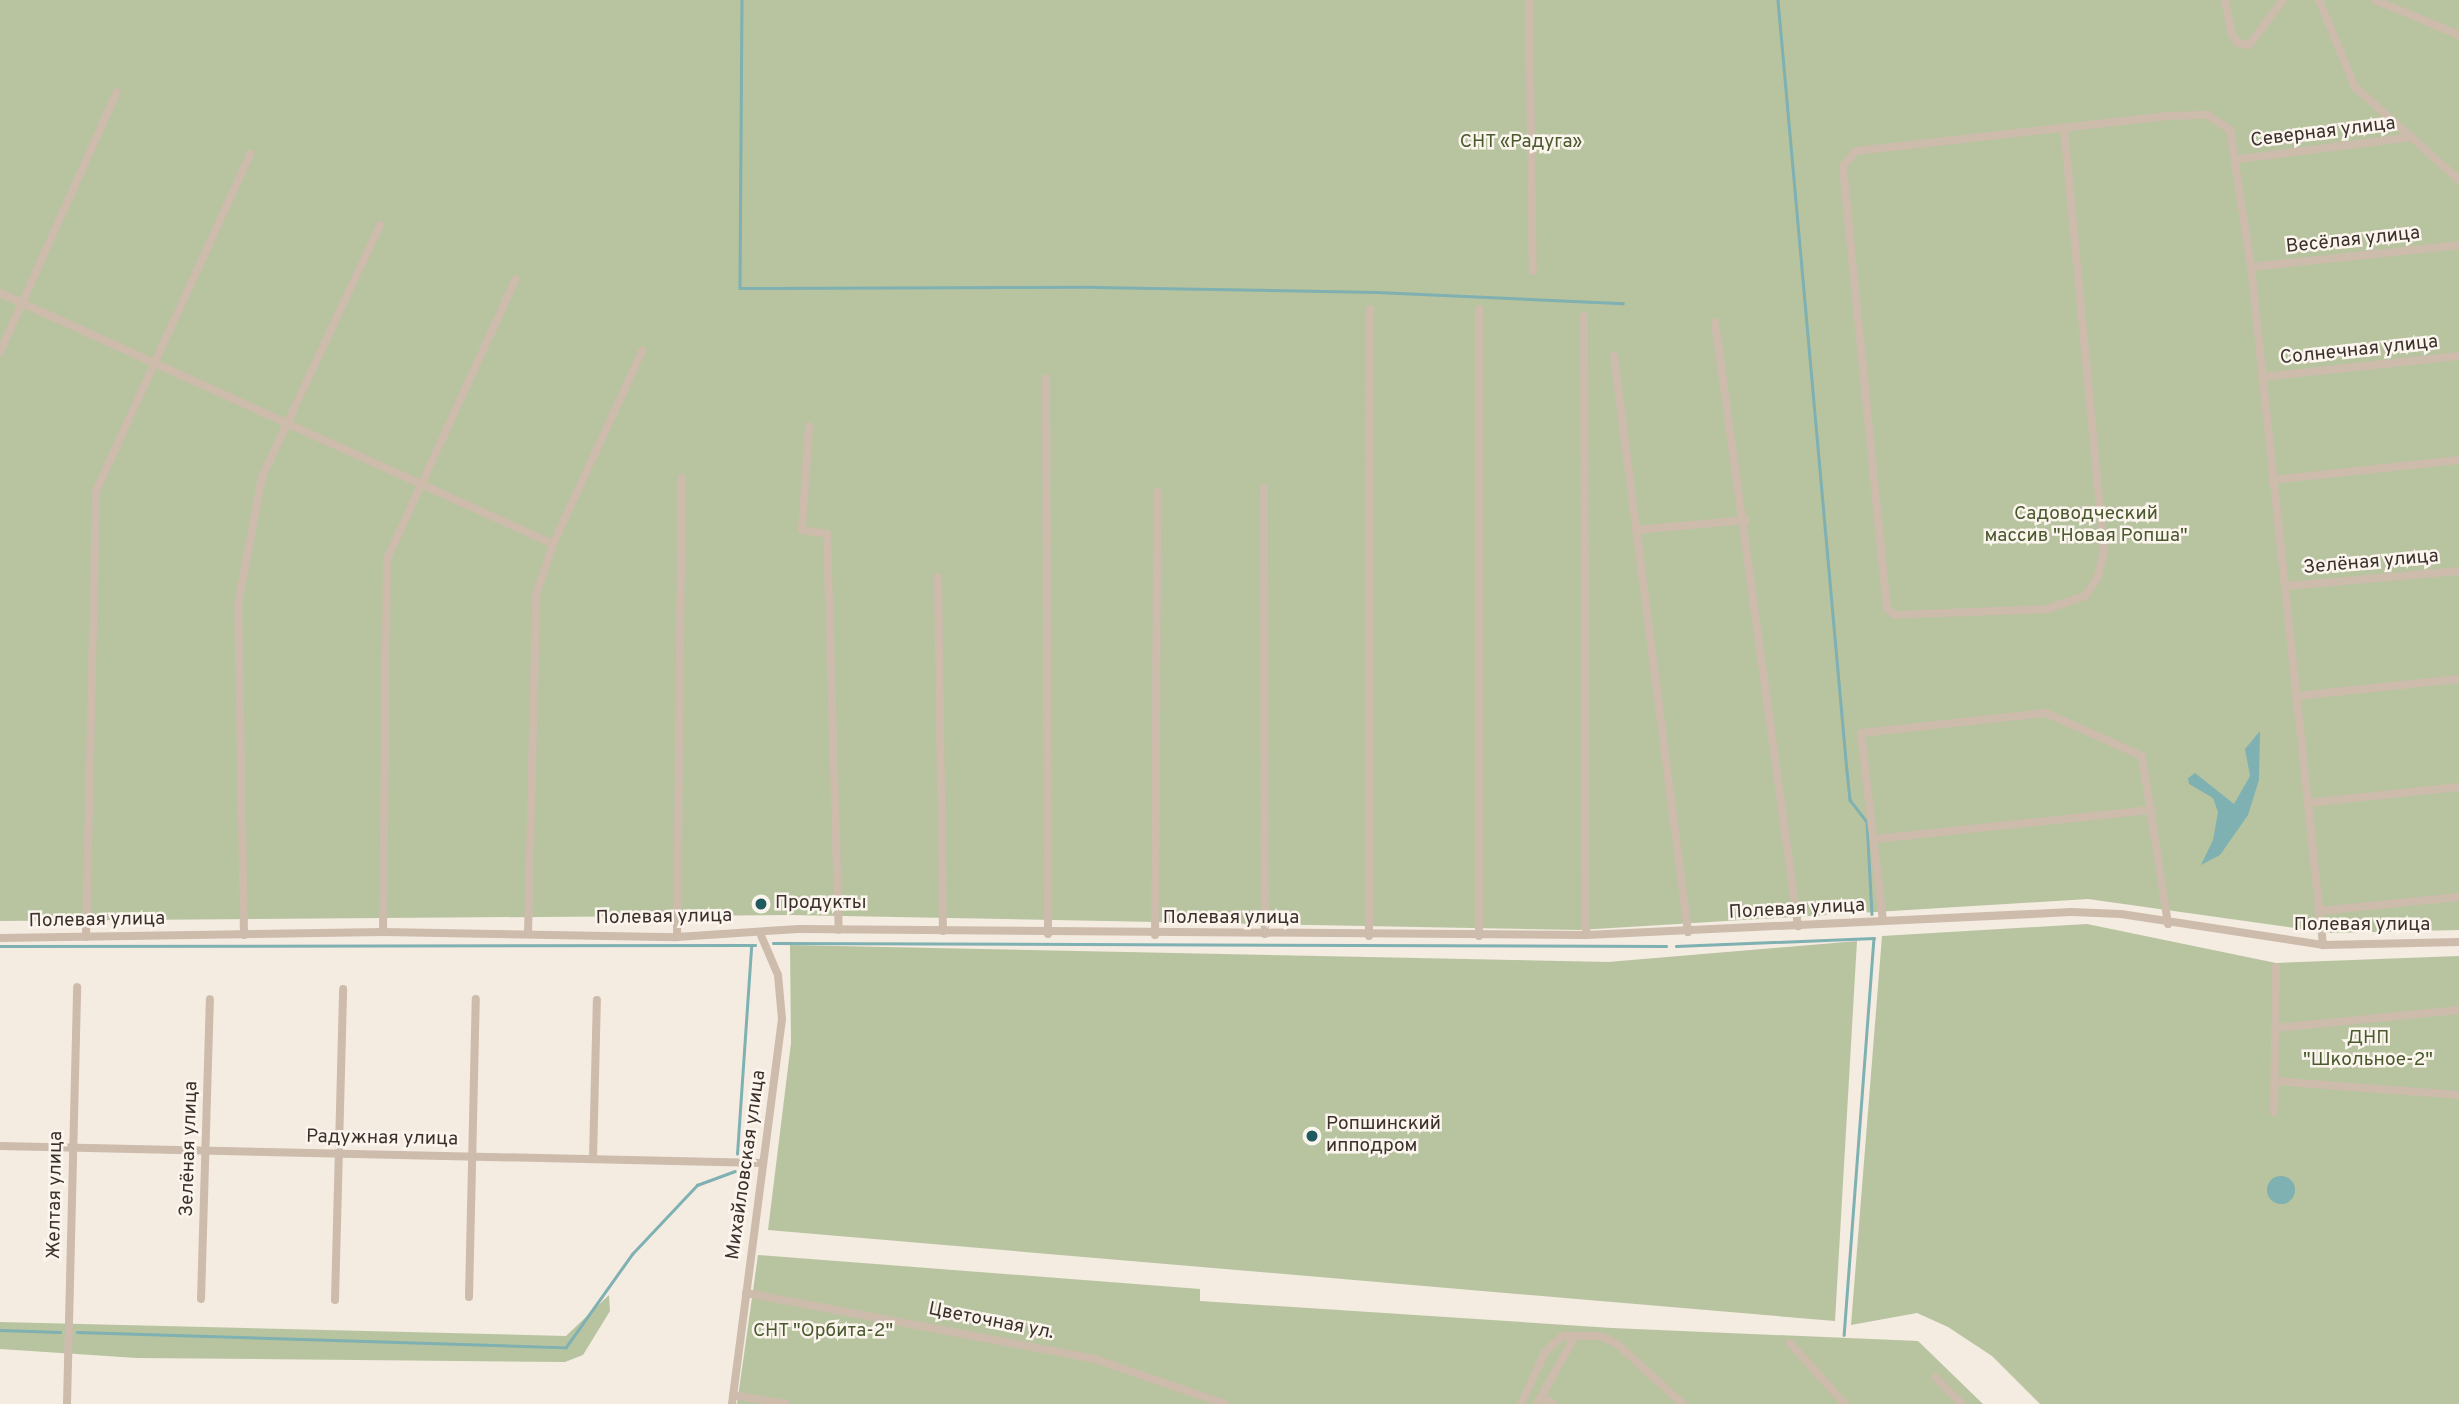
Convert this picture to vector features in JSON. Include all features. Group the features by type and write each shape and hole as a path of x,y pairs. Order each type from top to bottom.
{"street":[{"path":"1529,0 1533,271"},
{"path":"2225,0 2231,32 2238,43 2249,45 2283,0"},
{"path":"2319,0 2355,87 2459,180"},
{"path":"2375,0 2459,35"},
{"path":"0,352 117,92"},
{"path":"2064,128 2104,550 2098,577 2085,596 2048,609 1895,615 1887,609 1843,166 1856,151 2064,128 2208,115 2230,130 2238,159 2263,377 2323,945"},
{"name":"Северная улица","path":"2238,159 2411,137"},
{"path":"86,937 96,491 250,154"},
{"path":"244,935 238,604 262,477 380,225"},
{"name":"Весёлая улица","path":"2250,267 2459,245"},
{"path":"383,932 387,559 516,279"},
{"path":"0,293 419,486 552,544"},
{"path":"1369,936 1370,309"},
{"path":"1479,309 1479,936"},
{"path":"1584,316 1586,935"},
{"path":"1715,322 1746,520 1798,926"},
{"path":"528,934 536,595 552,544 642,351"},
{"path":"1614,356 1688,932"},
{"name":"Солнечная улица","path":"2263,377 2459,356"},
{"path":"1046,378 1048,934"},
{"path":"808,426 802,530 827,534 839,930"},
{"path":"2272,480 2459,460"},
{"path":"677,937 682,478"},
{"path":"1264,488 1265,934"},
{"path":"1155,935 1157,492"},
{"path":"1636,530 1746,520"},
{"name":"Зелёная улица","path":"2285,586 2459,571"},
{"path":"938,577 943,931"},
{"path":"2296,696 2459,679"},
{"path":"1883,921 1861,733 2046,713 2142,756 2168,924"},
{"path":"2307,803 2459,787"},
{"path":"1875,839 2152,810"},
{"path":"2318,911 2459,897"},
{"name":"Полевая улица","path":"0,938 383,932 677,937 839,930 1155,935 1586,935 2071,912 2121,914 2168,924 2323,945 2459,942"},
{"name":"Михайловская улица","path":"733,1400 782,1019 778,975 760,933"},
{"path":"2274,1112 2276,967"},
{"name":"Желтая улица","path":"67,1404 77,987"},
{"path":"335,1300 343,989"},
{"name":"Зелёная улица","path":"201,1300 210,999"},
{"path":"469,1297 476,999"},
{"path":"593,1159 597,1000"},
{"path":"2275,1028 2459,1010"},
{"path":"2274,1081 2459,1095"},
{"name":"Радужная улица","path":"0,1146 763,1163"},
{"name":"Цветочная ул.","path":"746,1293 1096,1359 1225,1404"},
{"path":"1521,1404 1545,1352 1562,1336 1600,1336 1616,1343 1683,1404"},
{"path":"1553,1404 1539,1401 1574,1338"},
{"path":"1790,1343 1845,1404"},
{"path":"1935,1377 1962,1404"},
{"path":"733,1400 786,1404"}],"green space":[{"name":"Садоводческий массив \"Новая Ропша\"","path":"0,0 2459,0 2459,930 2331,933 2088,899 1579,930 789,915 0,921"},
{"name":"ДНП \"Школьное-2\"","path":"2087,924 2276,963 2459,956 2459,1404 2040,1404 1992,1356 1948,1327 1917,1313 1851,1325 1882,936"},
{"name":"Ропшинский ипподром","path":"1857,941 1835,1321 768,1230 791,1043 790,945 1608,962"},
{"name":"СНТ \"Орбита-2\"","path":"758,1255 1200,1289 1200,1301 1612,1328 1918,1341 1983,1404 737,1404"},
{"path":"609,1295 610,1311 583,1355 565,1362 137,1358 0,1349 0,1322 566,1336"}],"water":[{"path":"2260,731 2259,780 2248,815 2220,855 2201,865 2213,840 2218,812 2213,798 2189,784 2188,778 2195,773 2234,804 2250,776 2245,749"},
{"path":"2281,1176 2291,1180 2295,1190 2291,1200 2281,1204 2271,1200 2267,1190 2271,1180"}],"waterway":[{"path":"742,0 740,288 1094,287 1377,292 1623,303"},
{"path":"1778,0 1847,771 1850,800 1867,822 1872,914"},
{"path":"1676,946 1874,938 1844,1335"},
{"path":"773,943 1666,946"},
{"path":"0,946 755,945"},
{"path":"737,1154 751,946"},
{"path":"77,1332 566,1347 632,1254 697,1185 735,1171"},
{"path":"0,1330 60,1332"}],"place":[{"name":"Продукты","path":"761,904"},
{"name":"Ропшинский ипподром","path":"1312,1136"}],"park label":[{"name":"СНТ «Радуга»","path":"1521,143"}]}
